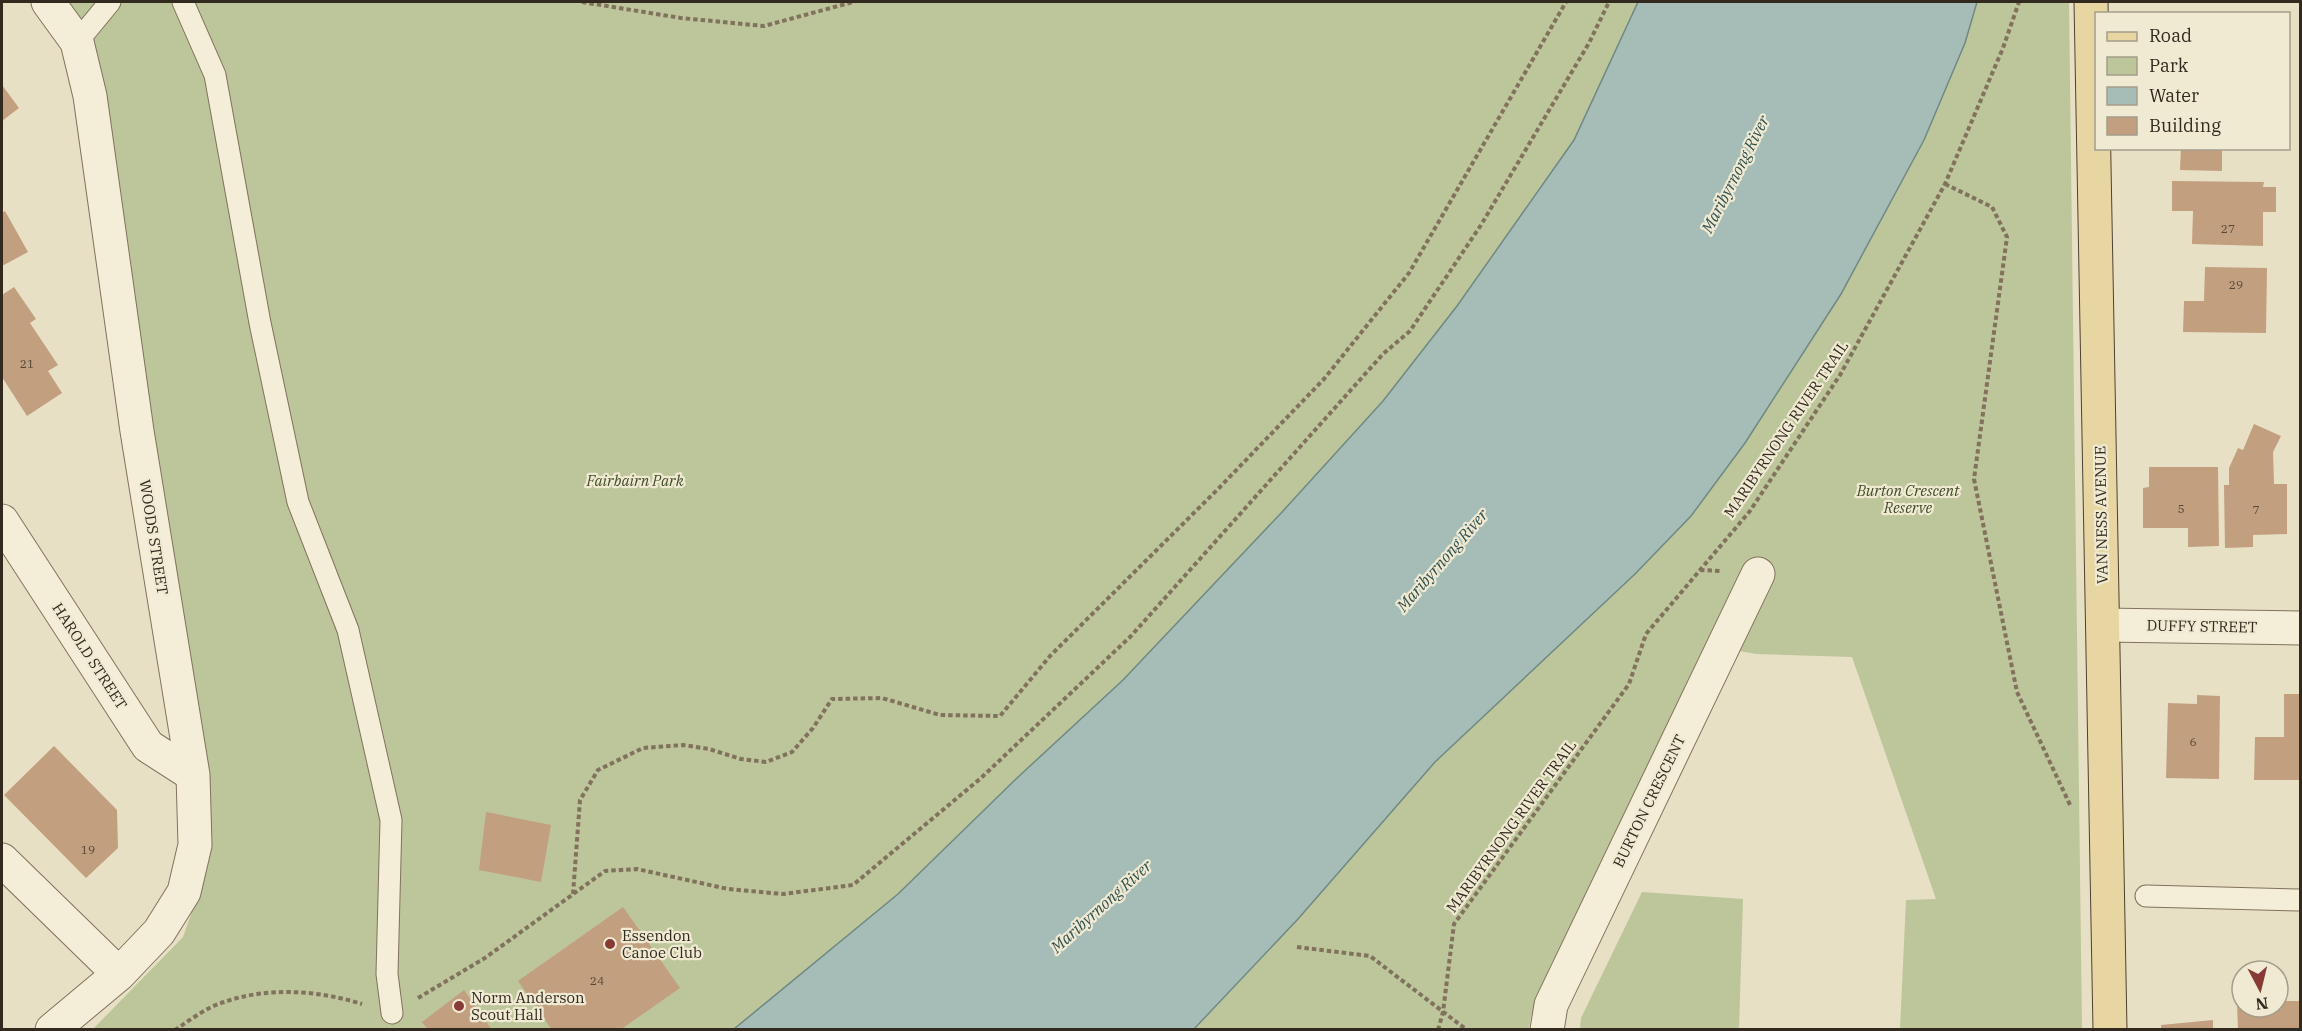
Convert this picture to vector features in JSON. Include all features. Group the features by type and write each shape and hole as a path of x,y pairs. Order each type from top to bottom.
{"main road":[{"name":"VAN NESS AVENUE","path":"2091,2 2110,1029"}],"street":[{"name":"WOODS STREET","path":"48,2 77,42 90,96 137,430 194,775 195,845 184,892 159,932 119,974 52,1029"},
{"name":"HAROLD STREET","path":"2,521 148,746 194,775"},
{"name":"BURTON CRESCENT","path":"1547,1029 1551,1005 1758,574"},
{"name":"DUFFY STREET","path":"2103,625 2301,628"},
{"path":"2,860 119,974"}],"lane":[{"path":"77,42 110,2"},
{"path":"183,2 215,75 260,323 298,502 348,630 391,820 387,974 392,1013"},
{"path":"2146,896 2301,900"}],"path":[{"path":"582,2 681,18 764,26 853,2"},
{"path":"573,894 580,800 598,770 643,748 683,745 709,749 741,759 766,762 792,752 813,728 832,699 882,698 940,715 1000,716 1050,656 1219,488 1324,379 1409,273 1566,2"},
{"path":"176,1029 222,1002 263,992 299,993 346,999 392,1013 485,958 605,871 637,869 728,889 783,894 853,885 981,778 1131,636 1375,363 1410,331 1481,225 1589,43 1609,2"},
{"name":"MARIBYRNONG RIVER TRAIL","path":"1438,1029 1443,1012 1454,924 1629,684 1646,634 1750,510 1840,375 1945,184 2003,48 2019,2"},
{"path":"1945,184 1992,207 2007,237 1974,479 2017,692 2073,812"},
{"path":"1297,947 1370,956 1467,1029"}],"green space":[{"name":"Fairbairn Park","path":"40,2 1638,2 1574,140 1457,306 1383,401 1283,511 1123,680 1017,778 898,894 734,1030 93,1029 183,937 197,897 85,78"},
{"name":"Burton Crescent Reserve","path":"1977,2 2069,2 2082,1029 1900,1029 1906,900 1936,899 1852,657 1756,654 1706,645 1531,1016 1529,1029 1194,1030 1298,919 1435,762 1562,641 1745,443 1841,294 1924,140 1965,43"},
{"path":"1642,892 1743,899 1739,1029 1580,1029 1581,1018"}],"water":[{"name":"Maribyrnong River","path":"1638,2 1977,2 1965,43 1924,140 1841,294 1745,443 1691,516 1635,574 1435,762 1298,919 1194,1029 734,1029 898,894 1017,778 1123,680 1283,511 1383,401 1457,306 1574,140"}],"building":[{"path":"2,85 19,108 2,121"},
{"path":"2181,150 2222,150 2222,171 2180,170"},
{"path":"2172,181 2264,182 2263,187 2276,187 2276,212 2263,212 2263,246 2192,244 2193,211 2172,211"},
{"path":"5,211 28,252 2,266 2,213"},
{"path":"2205,267 2267,268 2266,333 2183,332 2184,301 2204,301"},
{"path":"14,287 36,319 30,323 58,365 48,371 62,393 27,416 2,377 2,295"},
{"path":"2254,424 2281,436 2273,452 2274,484 2287,484 2287,534 2253,535 2253,547 2225,548 2224,485 2229,485 2229,468 2238,448 2243,450"},
{"path":"2149,467 2218,467 2219,546 2188,547 2188,528 2143,528 2143,488 2149,487"},
{"path":"2284,694 2300,694 2300,780 2254,780 2255,737 2284,737"},
{"path":"2197,695 2220,696 2219,779 2166,778 2168,703 2197,704"},
{"path":"54,746 117,810 118,848 86,878 4,795"},
{"path":"486,812 551,825 541,882 479,870"},
{"name":"Essendon Canoe Club","path":"623,907 680,988 620,1030 552,1030 518,981"},
{"name":"Norm Anderson Scout Hall","path":"464,990 492,1030 428,1030 422,1022"},
{"path":"2290,1001 2300,1001 2300,1030 2238,1030 2238,1019 2290,1019"},
{"path":"2213,1020 2213,1030 2161,1030 2161,1025"}],"place":[{"name":"Essendon Canoe Club","path":"610,944"},
{"name":"Norm Anderson Scout Hall","path":"459,1006"}]}
